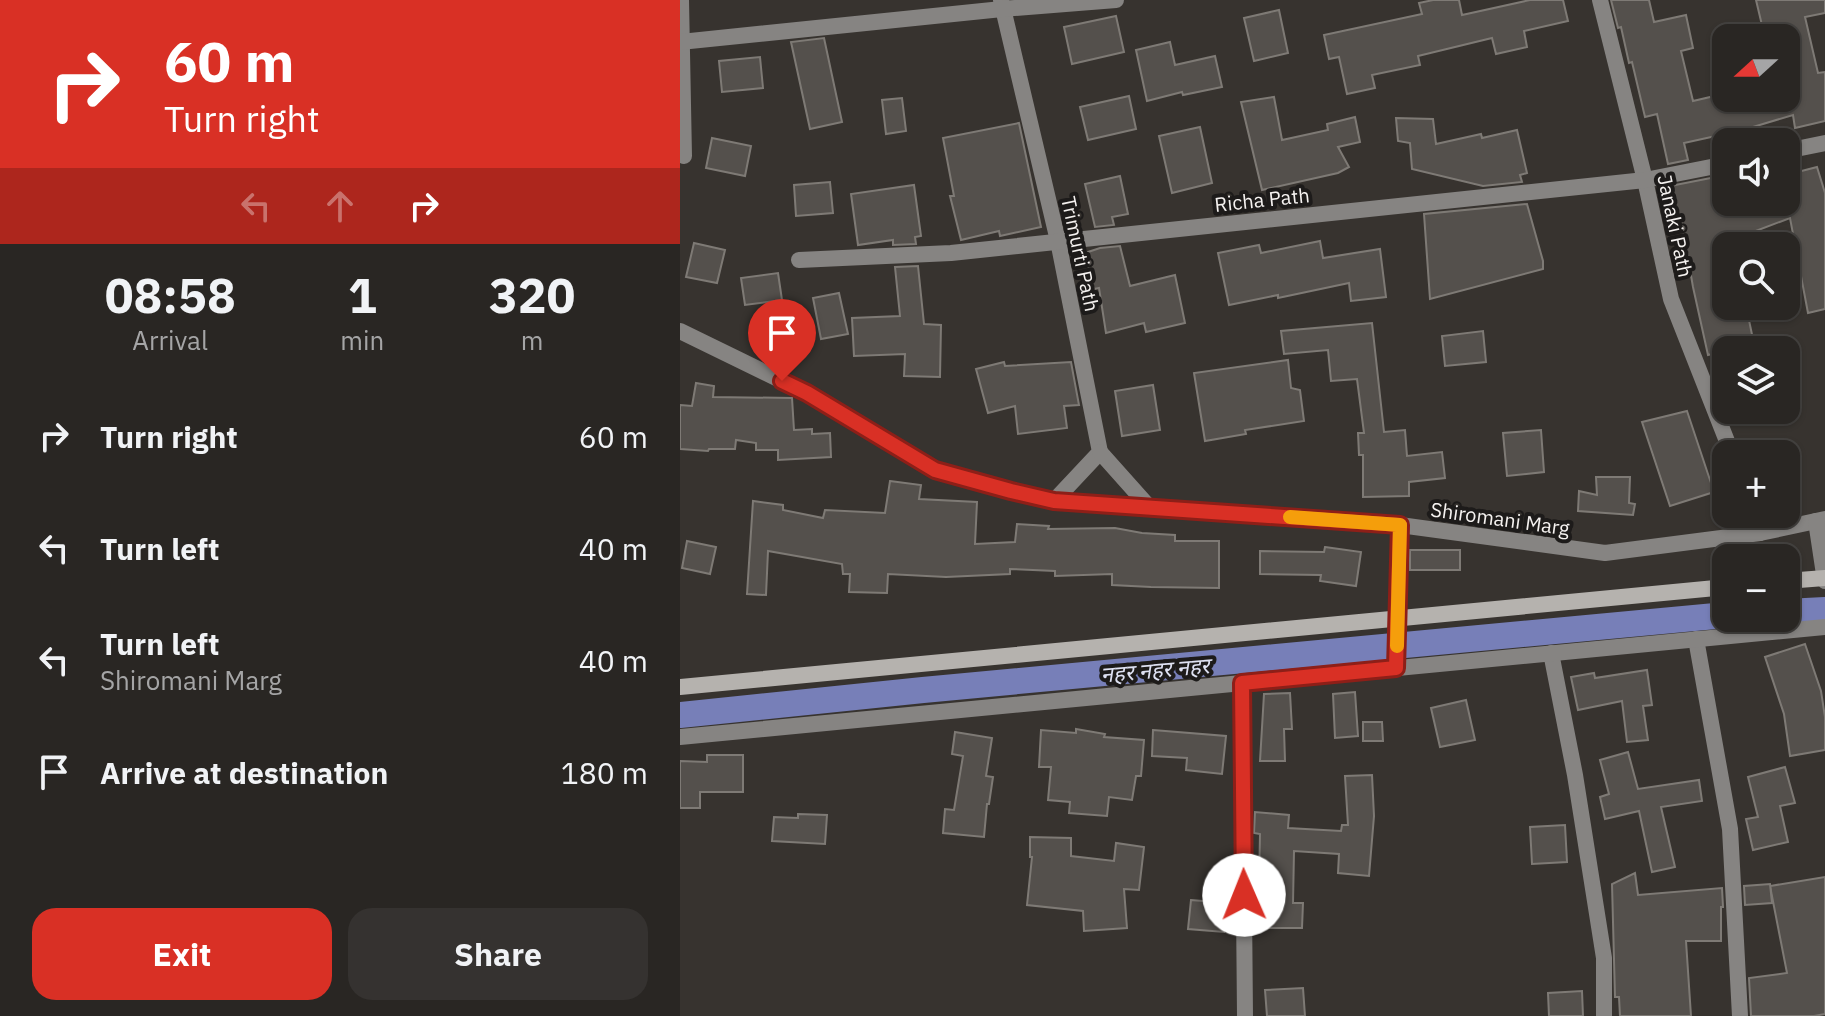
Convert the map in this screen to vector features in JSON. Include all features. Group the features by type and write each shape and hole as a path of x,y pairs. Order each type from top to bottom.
{"main road":[{"path":"1800,580 1825,579"},
{"path":"680,687 1712,588"}],"street":[{"path":"681,0 684,156"},
{"path":"681,42 1001,5 1116,0"},
{"name":"Janaki Path","path":"1600,0 1671,299 1726,440"},
{"name":"Trimurti Path","path":"1001,5 1058,241 1100,452"},
{"path":"1800,148 1825,143"},
{"name":"Richa Path","path":"799,260 951,253 1645,180 1712,167"},
{"name":"Shiromani Marg","path":"680,331 807,393 935,470 1054,501 1400,525 1605,553 1760,533 1820,520"},
{"path":"1054,501 1100,452 1150,508"},
{"path":"1820,520 1825,579"},
{"path":"1396,668 1400,525"},
{"path":"1758,528 1760,533"},
{"path":"680,737 1825,627"},
{"path":"1696,639 1730,829 1740,1016"},
{"path":"1551,653 1575,775 1604,958 1604,1016"},
{"path":"1242,683 1245,1016"}],"building":[{"path":"1459,0 1462,15 1530,0 1563,0 1568,21 1524,31 1527,47 1496,54 1492,38 1418,56 1420,65 1372,75 1375,88 1347,94 1339,57 1329,59 1324,35 1422,14 1419,3"},
{"path":"1611,0 1649,0 1654,22 1686,15 1693,48 1681,51 1693,101 1712,97 1712,112 1800,112 1800,24 1762,24 1756,0 1825,0 1825,13 1805,17 1818,73 1825,72 1825,121 1795,128 1793,115 1750,128 1712,128 1712,137 1684,143 1688,160 1668,164 1657,114 1645,117 1632,62 1629,63 1621,27 1618,28"},
{"path":"1279,10 1288,53 1254,61 1244,18"},
{"path":"1116,16 1124,52 1072,64 1064,27"},
{"path":"824,38 842,122 810,129 791,42"},
{"path":"1170,42 1175,65 1215,56 1222,87 1183,95 1182,92 1147,101 1136,50"},
{"path":"760,57 763,88 722,92 719,61"},
{"path":"1129,96 1136,129 1088,140 1080,107"},
{"path":"1274,97 1282,140 1328,130 1327,124 1355,117 1360,142 1338,147 1349,167 1338,173 1262,190 1241,102"},
{"path":"902,98 906,131 886,134 882,100"},
{"path":"1396,118 1433,119 1436,144 1517,130 1527,173 1520,175 1522,182 1483,186 1412,169 1410,143 1398,141"},
{"path":"1019,123 1041,227 1000,236 999,231 961,240 950,196 954,196 943,138"},
{"path":"1200,127 1212,183 1172,193 1159,136"},
{"path":"712,138 751,146 745,176 706,168"},
{"path":"1817,167 1825,193 1825,309 1808,313 1800,271 1800,232 1793,232 1790,218 1753,232 1712,232 1712,320 1749,320 1752,336 1712,336 1712,354 1708,355 1681,218 1673,219 1665,187 1712,178 1712,216 1800,216 1800,171"},
{"path":"1120,176 1128,214 1112,217 1114,225 1095,227 1085,184"},
{"path":"830,182 833,213 796,216 794,185"},
{"path":"914,185 921,236 915,237 916,244 893,245 893,240 858,245 851,194"},
{"path":"1527,204 1543,269 1430,299 1424,214"},
{"path":"1320,241 1323,258 1380,249 1386,297 1351,301 1349,283 1229,305 1218,253 1259,245 1261,253"},
{"path":"694,243 725,250 717,283 686,277"},
{"path":"1120,246 1130,286 1175,275 1185,323 1146,332 1144,323 1106,333 1099,288 1094,289 1085,253"},
{"path":"918,266 924,324 941,325 940,377 904,376 905,354 854,356 852,318 900,316 895,267"},
{"path":"778,273 782,300 745,305 741,278"},
{"path":"839,293 848,334 821,339 813,298"},
{"path":"1372,323 1384,432 1405,430 1407,456 1442,452 1445,478 1409,482 1409,496 1363,497 1363,455 1359,455 1358,433 1364,433 1357,379 1331,381 1328,350 1284,354 1281,331"},
{"path":"1483,331 1486,362 1445,366 1442,336"},
{"path":"1288,360 1291,388 1300,390 1304,421 1245,430 1246,434 1205,441 1194,373"},
{"path":"1004,362 1005,366 1071,362 1079,405 1064,406 1067,428 1018,434 1015,406 988,413 976,369"},
{"path":"696,383 714,386 713,397 792,398 794,430 812,429 812,434 830,433 831,457 778,460 778,450 756,450 756,443 736,440 735,449 680,449 680,405 692,406"},
{"path":"1153,385 1160,430 1122,436 1115,391"},
{"path":"1687,411 1712,493 1670,506 1642,422"},
{"path":"1541,430 1544,472 1507,476 1503,433"},
{"path":"1596,477 1630,477 1629,503 1635,504 1633,515 1578,511 1579,491 1597,495"},
{"path":"890,481 921,485 919,499 977,502 975,544 1015,542 1017,524 1049,526 1048,529 1115,528 1175,535 1175,541 1219,541 1219,588 1112,585 1112,574 1055,576 1055,571 1010,569 1010,574 946,577 888,574 887,593 849,592 850,574 843,574 842,564 768,551 766,595 747,594 753,501 783,505 783,510 823,518 825,510 885,513"},
{"path":"687,541 716,547 710,574 682,568"},
{"path":"1325,547 1361,552 1356,586 1320,581 1321,575 1260,574 1260,551 1324,552"},
{"path":"1410,550 1460,550 1460,570 1410,570"},
{"path":"1805,644 1821,691 1825,750 1790,756 1784,714 1765,657"},
{"path":"1647,670 1652,705 1643,706 1648,740 1627,742 1622,701 1578,710 1571,677 1594,673 1595,678"},
{"path":"1355,692 1358,736 1335,738 1333,694"},
{"path":"1290,693 1292,729 1284,729 1285,761 1260,761 1264,694"},
{"path":"1466,700 1475,740 1440,747 1431,708"},
{"path":"1363,722 1382,722 1383,741 1363,741"},
{"path":"1076,729 1105,734 1104,737 1144,740 1141,776 1136,776 1132,800 1109,797 1107,816 1069,813 1070,802 1048,800 1051,767 1039,767 1041,730 1076,733"},
{"path":"1153,730 1226,736 1222,774 1186,770 1187,758 1152,756"},
{"path":"955,732 992,738 986,776 993,777 984,837 943,833 945,809 954,810 963,756 952,754"},
{"path":"1628,752 1638,789 1699,780 1702,801 1661,807 1675,867 1652,872 1639,811 1605,819 1600,797 1609,794 1600,760"},
{"path":"707,755 743,755 743,792 700,792 700,808 680,808 680,761 707,762"},
{"path":"1785,767 1795,803 1780,806 1788,842 1753,850 1746,819 1758,817 1748,777"},
{"path":"1372,775 1374,816 1369,876 1338,873 1339,854 1294,851 1293,903 1303,903 1302,928 1266,928 1265,886 1259,886 1260,834 1254,833 1255,812 1289,815 1288,828 1341,831 1342,825 1348,825 1345,776"},
{"path":"798,814 827,815 825,844 772,841 774,817 798,818"},
{"path":"1565,825 1567,862 1532,864 1530,827"},
{"path":"1030,837 1071,838 1071,856 1114,861 1116,843 1144,847 1139,890 1124,889 1127,928 1084,931 1083,911 1027,905 1032,857"},
{"path":"1635,873 1638,895 1722,888 1721,941 1686,941 1691,1016 1620,1016 1619,997 1615,997 1612,884"},
{"path":"1825,877 1825,1014 1751,1016 1749,978 1787,973 1770,886"},
{"path":"1770,884 1772,903 1745,905 1744,886"},
{"path":"1191,900 1226,903 1224,932 1188,929"},
{"path":"1303,988 1305,1016 1267,1016 1265,990"},
{"path":"1582,991 1583,1016 1549,1016 1548,993"}],"waterway":[{"name":"नहर नहर नहर","path":"1800,611 1825,610"},
{"name":"नहर नहर नहर","path":"680,715 1712,616"}],"slow traffic":[{"path":"1290,517 1400,525 1397,646"}],"route":[{"path":"782,381 935,470 1011,491 1054,501 1400,525 1396,668 1242,683 1244,895"}]}
